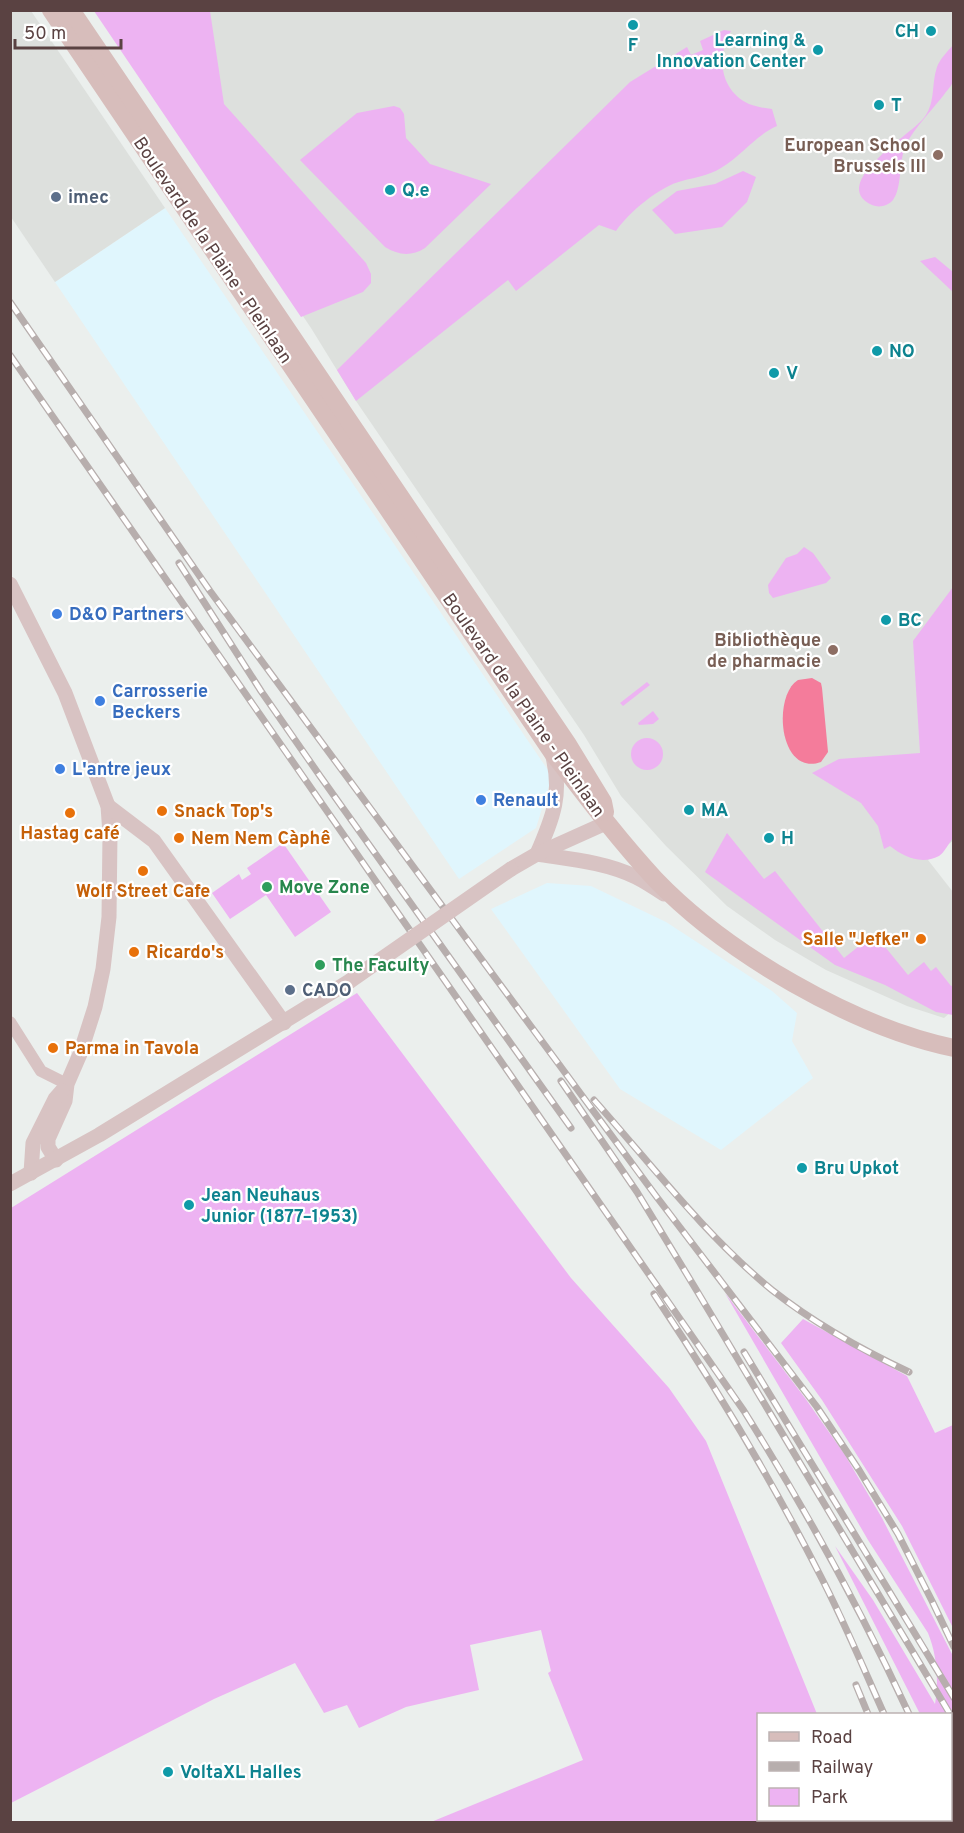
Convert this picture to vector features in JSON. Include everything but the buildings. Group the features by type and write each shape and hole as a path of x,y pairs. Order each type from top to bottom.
{"main road":[{"name":"Boulevard de la Plaine - Pleinlaan","path":"51,10 381,484 590,778 603,802 606,823"},
{"name":"Boulevard de la Plaine - Pleinlaan","path":"71,10 381,484 552,752 606,823"},
{"path":"606,823 656,880 682,904 726,939 800,987 856,1015 891,1029 954,1048"}],"street":[{"path":"10,584 65,693 108,806 111,854 109,917 103,969 88,1029 68,1084 65,1101 48,1139 48,1147 56,1160"},
{"path":"537,854 555,811 557,785 552,752"},
{"path":"108,806 154,841 284,1023"},
{"path":"10,1184 56,1160 284,1023 350,981 512,869 537,854 606,823"},
{"path":"537,854 586,862 622,872 636,877 682,904"},
{"path":"10,1022 41,1071 68,1084"},
{"path":"31,1173 33,1143 55,1100 68,1084"}],"shaded area":[{"path":"10,11 31,11 165,208 55,282 11,217"},
{"path":"96,11 953,11 954,840 928,860 953,892 953,1010 944,1018 907,1006 826,970 775,940 727,906 666,846 621,796 584,735 356,401 311,328"},
{"path":"165,208 552,776 536,828 459,879 55,282"},
{"path":"812,678 821,683 828,752 821,762 807,763 796,758 788,747 783,717 790,689 798,680"},
{"path":"547,883 591,886 666,922 772,991 797,1013 792,1041 813,1078 721,1150 620,1089 491,909"}],"green space":[{"path":"94,11 210,11 224,104 366,263 371,274 371,283 363,292 301,317"},
{"path":"724,30 731,31 723,51 722,62 727,82 739,98 749,104 772,109 777,126 762,135 721,168 707,175 664,188 636,209 616,231 599,225 516,291 508,280 356,401 337,370 630,82 687,47 691,55 703,50 700,41"},
{"path":"953,45 954,78 905,147 896,195 886,205 872,205 861,196 860,185 865,173 876,160 923,119 932,101 937,67"},
{"path":"394,106 400,108 404,114 406,138 430,164 491,184 425,248 410,254 395,252 385,247 300,160 357,113"},
{"path":"743,171 756,177 747,202 722,227 675,234 652,210 677,191 715,184"},
{"path":"935,257 953,272 953,292 920,261"},
{"path":"804,547 813,553 831,578 826,583 773,598 769,593 768,585 786,558 797,554"},
{"path":"953,587 953,838 939,856 919,860 890,846 884,849 878,826 861,803 812,773 839,759 920,753 913,641"},
{"path":"647,682 650,685 623,706 620,703"},
{"path":"653,711 659,719 653,724 639,725 638,723"},
{"path":"647,738 658,743 663,754 658,765 647,770 636,765 631,754 636,743"},
{"path":"727,833 764,879 775,871 844,958 868,939 872,944 886,948 908,975 924,962 931,971 936,967 951,986 953,985 953,1015 936,1012 885,985 835,965 705,872"},
{"name":"Move Zone","path":"283,843 331,912 295,937 266,895 230,919 212,893 239,874 242,880 251,874 247,868"},
{"path":"357,993 571,1278 669,1388 706,1441 817,1713 757,1713 757,1821 883,1822 431,1822 583,1760 548,1673 551,1671 541,1630 470,1645 479,1690 406,1707 359,1728 347,1705 324,1713 295,1663 214,1699 11,1803 11,1208"},
{"path":"725,1293 845,1455 882,1518 953,1656 953,1793 952,1713 919,1713 835,1546 873,1600 935,1704 936,1668 928,1633 868,1540"},
{"path":"803,1319 907,1376 935,1433 953,1425 953,1628 902,1526 822,1400 781,1343"}],"railway":[{"path":"10,302 210,591 656,1196 817,1407 898,1534 954,1647"},
{"path":"10,355 744,1411 831,1560 909,1713"},
{"path":"179,563 261,691 571,1128"},
{"path":"561,1081 637,1192 949,1713"},
{"path":"594,1100 701,1223 747,1269 804,1314 838,1335 909,1372"},
{"path":"654,1294 720,1397 781,1502 819,1573 884,1713"},
{"path":"744,1352 954,1698"},
{"path":"856,1685 868,1713"}],"place":[{"name":"F","path":"633,25"},
{"name":"CH","path":"931,31"},
{"name":"Learning & Innovation Center","path":"818,50"},
{"name":"T","path":"879,105"},
{"name":"European School Brussels III","path":"938,155"},
{"name":"Q.e","path":"390,190"},
{"name":"imec","path":"56,197"},
{"name":"NO","path":"877,351"},
{"name":"V","path":"774,373"},
{"name":"D&O Partners","path":"57,614"},
{"name":"BC","path":"886,620"},
{"name":"Bibliothèque de pharmacie","path":"833,650"},
{"name":"Carrosserie Beckers","path":"100,701"},
{"name":"L'antre jeux","path":"60,769"},
{"name":"Renault","path":"481,800"},
{"name":"MA","path":"689,810"},
{"name":"Snack Top's","path":"162,811"},
{"name":"Hastag café","path":"70,813"},
{"name":"Nem Nem Càphê","path":"179,838"},
{"name":"H","path":"769,838"},
{"name":"Wolf Street Cafe","path":"143,871"},
{"name":"Move Zone","path":"267,887"},
{"name":"Salle \"Jefke\"","path":"921,939"},
{"name":"Ricardo's","path":"134,952"},
{"name":"The Faculty","path":"320,965"},
{"name":"CADO","path":"290,990"},
{"name":"Parma in Tavola","path":"53,1048"},
{"name":"Bru Upkot","path":"802,1168"},
{"name":"Jean Neuhaus Junior (1877–1953)","path":"189,1205"},
{"name":"VoltaXL Halles","path":"168,1772"}]}
